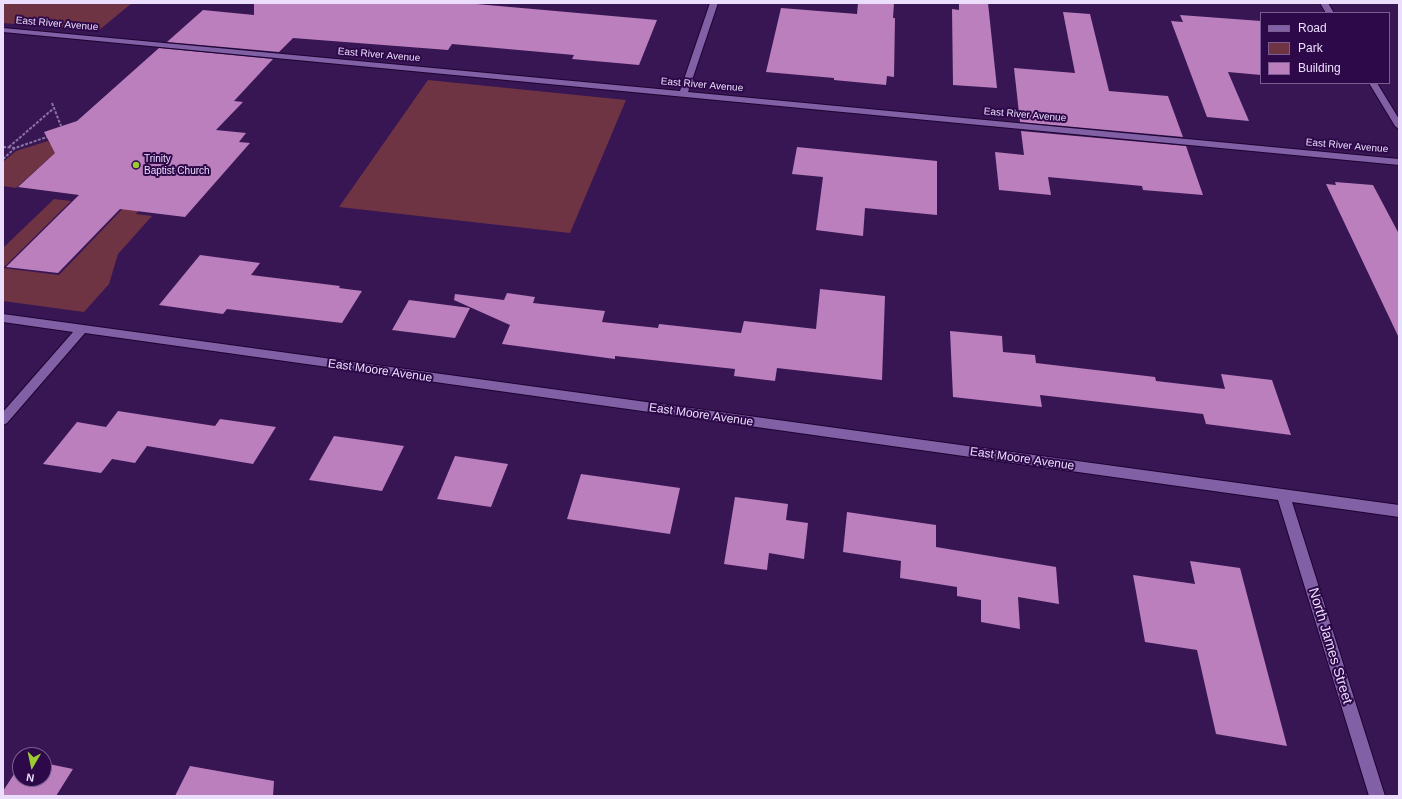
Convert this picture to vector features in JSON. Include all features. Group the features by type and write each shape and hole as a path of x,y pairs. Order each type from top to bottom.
{"street":[{"path":"683,94 714,3"},
{"path":"1324,3 1329,12"},
{"name":"East River Avenue","path":"3,30 1399,162"},
{"path":"1374,84 1399,126"},
{"name":"East Moore Avenue","path":"3,318 81,330 1399,511"},
{"path":"3,420 81,330"},
{"name":"North James Street","path":"1283,495 1377,796"}],"path":[{"path":"52,103 62,126"},
{"path":"9,147 54,108"},
{"path":"3,159 15,148 47,137"},
{"path":"3,147 15,148"}],"green space":[{"path":"3,3 132,3 98,31 3,23"},
{"path":"428,80 626,100 570,233 339,207"},
{"path":"74,136 16,188 3,186 3,162 16,151 48,141 50,144"},
{"path":"54,199 71,201 3,268 3,248"},
{"path":"130,201 145,203 136,214 152,216 118,254 109,284 84,312 3,301 3,268 59,275"}],"building":[{"path":"254,3 465,3 657,20 639,65 572,59 574,55 452,44 448,50 293,38 279,52 167,42 203,10 254,15"},
{"path":"858,3 894,3 894,77 887,76 886,85 834,80 834,78 766,72 781,8 857,14"},
{"path":"959,3 988,3 997,88 953,85 952,9 959,10"},
{"path":"1063,12 1090,14 1109,91 1168,96 1183,137 1020,122 1014,68 1075,73"},
{"path":"1180,15 1260,21 1260,75 1228,72 1249,121 1207,117 1171,21 1183,22"},
{"name":"Trinity Baptist Church","path":"159,48 273,59 234,101 243,102 216,130 246,133 239,142 250,143 185,217 120,209 58,273 6,267 79,195 18,187 55,153 44,132 77,121"},
{"path":"1021,131 1186,146 1203,195 1143,190 1142,186 1048,177 1051,195 999,190 995,152 1024,155"},
{"path":"797,147 937,161 937,215 865,208 863,236 816,230 823,177 792,174"},
{"path":"1335,182 1373,185 1399,234 1399,338 1326,184 1336,185"},
{"path":"200,255 260,263 251,275 340,286 339,288 362,291 342,323 227,309 223,314 159,305"},
{"path":"820,289 885,296 882,380 777,368 775,381 734,376 735,369 615,356 615,359 502,344 510,325 454,300 455,294 504,300 507,293 535,297 533,303 605,311 602,322 658,328 659,324 741,333 744,321 816,329"},
{"path":"409,300 470,308 455,338 392,330"},
{"path":"950,331 1002,336 1003,352 1035,355 1036,363 1155,377 1156,381 1225,389 1221,374 1272,380 1291,435 1206,424 1203,414 1040,395 1042,407 953,397"},
{"path":"118,411 215,426 220,419 276,427 253,464 147,446 135,463 112,459 101,473 43,464 77,422 106,427"},
{"path":"334,436 404,446 382,491 309,480"},
{"path":"455,456 508,464 491,507 437,499"},
{"path":"581,474 680,488 670,534 567,519"},
{"path":"735,497 788,504 786,520 808,523 804,559 769,553 767,570 724,564"},
{"path":"847,512 936,525 936,547 1056,567 1059,604 1018,597 1020,629 981,622 981,600 957,596 957,587 900,578 901,561 843,552"},
{"path":"1190,561 1240,568 1287,746 1216,734 1197,650 1145,642 1133,575 1195,584"},
{"path":"52,765 73,769 56,796 3,796 3,791 12,777 12,787 52,787"},
{"path":"190,766 274,781 273,796 175,796"}],"place":[{"name":"Trinity Baptist Church","path":"136,165"}]}
